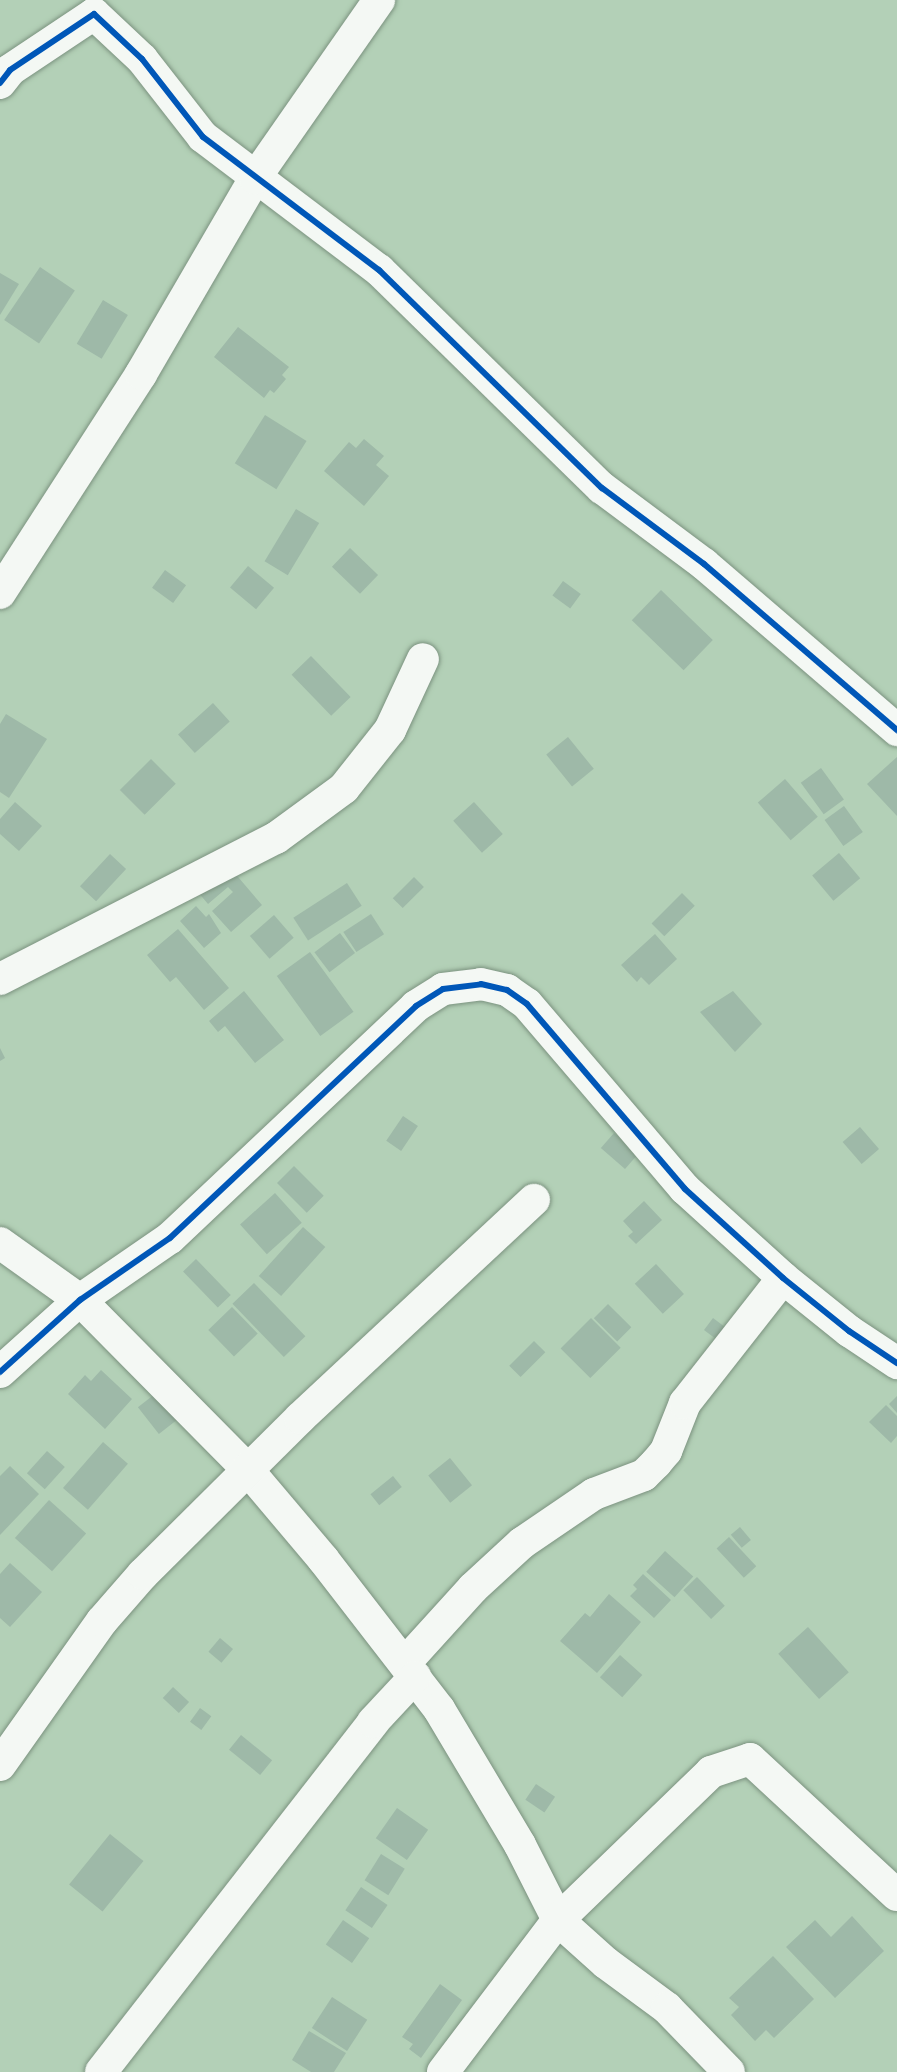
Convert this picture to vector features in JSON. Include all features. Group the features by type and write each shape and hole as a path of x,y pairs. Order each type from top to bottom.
{"street":[{"path":"0,592 129,392 255,178 379,0"},
{"path":"0,83 10,70 94,14 142,59 203,136 255,178 379,270 602,488 704,564 897,730"},
{"path":"0,979 276,838 344,788 390,730 423,659"},
{"path":"0,1372 80,1300 170,1238 416,1006 443,989 481,984 507,990 527,1004 685,1190 783,1278 849,1331 897,1363"},
{"path":"0,1765 102,1621 247,1469 534,1200"},
{"path":"0,1243 80,1300 247,1469 439,1709 514,1836 558,1920 606,1963 667,2008 729,2072"},
{"path":"101,2072 373,1722 473,1588 522,1543 594,1494 644,1475 656,1463 666,1451 685,1403 783,1278"},
{"path":"443,2072 558,1920 711,1772 750,1760 897,1895"}],"building":[{"path":"40,267 75,290 39,344 4,320"},
{"path":"0,273 19,284 0,315"},
{"path":"103,300 128,315 102,359 77,344"},
{"path":"238,327 289,367 282,375 286,379 274,393 270,390 264,398 214,357"},
{"path":"265,415 307,441 276,489 235,463"},
{"path":"364,439 384,456 376,465 389,476 364,506 324,471 349,442 356,448"},
{"path":"296,509 319,523 288,575 265,561"},
{"path":"350,548 378,575 360,594 332,567"},
{"path":"248,566 274,588 256,609 230,587"},
{"path":"165,570 186,585 173,603 152,588"},
{"path":"563,581 581,594 570,608 552,596"},
{"path":"661,590 713,640 684,670 632,620"},
{"path":"311,656 351,697 331,716 292,675"},
{"path":"213,703 230,722 195,753 178,734"},
{"path":"6,714 47,739 9,798 0,792 0,724"},
{"path":"568,737 594,769 572,786 546,755"},
{"path":"897,757 897,816 867,784"},
{"path":"151,759 176,784 145,815 120,790"},
{"path":"821,768 844,800 824,814 801,783"},
{"path":"785,779 818,817 791,840 758,803"},
{"path":"15,802 42,826 19,851 0,834 0,819"},
{"path":"474,802 503,834 482,853 453,821"},
{"path":"844,806 863,832 843,846 825,820"},
{"path":"839,853 860,878 833,901 812,875"},
{"path":"110,854 126,869 96,901 80,886"},
{"path":"227,864 262,905 231,932 212,911 233,892 228,887 208,904 197,891"},
{"path":"414,877 424,887 403,908 393,898"},
{"path":"347,883 362,906 308,941 293,918"},
{"path":"682,893 695,906 664,936 652,923"},
{"path":"196,906 206,917 209,914 221,933 204,948 180,921"},
{"path":"371,914 384,934 356,952 343,932"},
{"path":"274,915 294,938 270,959 250,936"},
{"path":"178,929 229,988 204,1010 176,977 170,982 147,955"},
{"path":"340,933 355,953 329,972 314,952"},
{"path":"655,934 677,959 649,985 641,977 637,982 621,965"},
{"path":"310,952 353,1012 320,1036 277,976"},
{"path":"244,991 284,1040 255,1063 225,1026 218,1032 209,1021"},
{"path":"733,991 762,1024 735,1052 700,1012"},
{"path":"0,1048 5,1058 0,1061"},
{"path":"403,1116 418,1126 401,1151 386,1141"},
{"path":"860,1127 879,1149 862,1164 843,1142"},
{"path":"614,1133 638,1154 625,1169 601,1148"},
{"path":"294,1166 324,1196 307,1213 277,1183"},
{"path":"275,1193 302,1223 267,1254 240,1224"},
{"path":"644,1201 662,1220 636,1244 628,1236 633,1232 623,1221"},
{"path":"303,1227 325,1247 281,1296 259,1276"},
{"path":"196,1259 231,1295 218,1307 183,1272"},
{"path":"656,1264 684,1294 663,1314 635,1284"},
{"path":"254,1283 305,1336 284,1357 232,1304"},
{"path":"608,1304 631,1327 617,1341 594,1318"},
{"path":"232,1307 258,1334 234,1357 208,1330"},
{"path":"591,1318 621,1348 590,1378 561,1348"},
{"path":"713,1318 733,1333 724,1345 704,1330"},
{"path":"534,1341 545,1352 521,1377 509,1366"},
{"path":"101,1370 132,1399 105,1429 68,1394 85,1375 91,1381"},
{"path":"160,1390 181,1417 159,1434 138,1407"},
{"path":"897,1396 897,1413 889,1404"},
{"path":"886,1405 897,1416 897,1436 891,1443 869,1422"},
{"path":"103,1442 128,1464 88,1510 63,1488"},
{"path":"47,1451 65,1467 45,1489 27,1473"},
{"path":"450,1458 472,1485 450,1503 428,1476"},
{"path":"10,1466 39,1494 0,1535 0,1476"},
{"path":"393,1476 402,1487 379,1505 370,1494"},
{"path":"49,1500 86,1533 52,1571 15,1538"},
{"path":"740,1527 751,1540 742,1548 731,1535"},
{"path":"729,1537 756,1566 744,1578 717,1549"},
{"path":"665,1551 693,1576 675,1597 646,1572"},
{"path":"10,1563 42,1592 10,1627 0,1618 0,1574"},
{"path":"643,1574 671,1600 654,1618 630,1596 637,1589 633,1585"},
{"path":"697,1577 725,1606 711,1619 683,1590"},
{"path":"609,1594 641,1622 597,1673 560,1641 585,1613 590,1617"},
{"path":"808,1627 849,1672 819,1699 778,1654"},
{"path":"220,1638 233,1649 221,1663 208,1652"},
{"path":"620,1655 642,1675 622,1697 600,1677"},
{"path":"173,1687 189,1702 179,1713 163,1698"},
{"path":"200,1708 211,1716 201,1730 190,1722"},
{"path":"241,1735 272,1760 260,1775 229,1750"},
{"path":"536,1784 555,1797 544,1813 525,1800"},
{"path":"397,1808 428,1830 407,1860 376,1838"},
{"path":"110,1834 143,1861 103,1912 69,1885"},
{"path":"381,1854 405,1869 388,1895 365,1880"},
{"path":"361,1887 388,1905 372,1928 345,1910"},
{"path":"852,1916 884,1951 835,1998 786,1947 815,1920 831,1937"},
{"path":"343,1920 369,1938 352,1963 326,1945"},
{"path":"773,1956 814,1999 774,2038 766,2030 755,2041 731,2015 739,2007 729,1998"},
{"path":"440,1984 462,2000 421,2058 409,2049 413,2044 402,2037"},
{"path":"332,1997 367,2020 347,2051 312,2028"},
{"path":"309,2031 346,2053 334,2072 311,2072 292,2060"}],"cycle path":[{"path":"0,83 10,70 94,14 142,59 203,137 379,270 602,488 704,564 897,730"},
{"path":"0,1372 80,1300 170,1238 416,1006 443,989 481,984 507,990 527,1004 685,1189 783,1278 849,1331 897,1363"}]}
